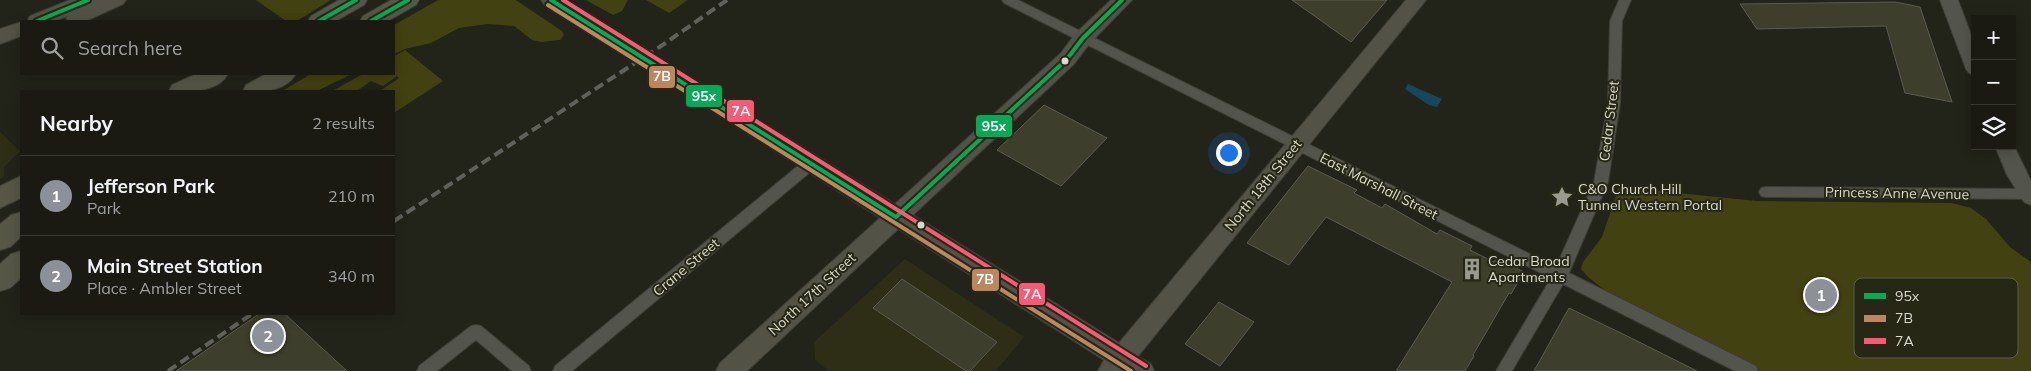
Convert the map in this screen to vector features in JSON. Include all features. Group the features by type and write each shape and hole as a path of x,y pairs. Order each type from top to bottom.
{"highway":[{"path":"321,20 356,0"},
{"path":"373,20 408,0"},
{"path":"183,90 214,75"},
{"path":"209,90 232,75"},
{"path":"257,90 282,75"},
{"path":"0,198 20,187"},
{"path":"0,239 20,223"},
{"path":"0,280 20,263"}],"main road":[{"path":"39,20 88,0"},
{"path":"70,20 116,0"},
{"path":"551,0 896,217 1125,367"},
{"name":"North 17th Street","path":"729,371 1067,59 1083,38 1122,0"},
{"name":"North 18th Street","path":"1125,367 1297,144 1416,0"},
{"path":"0,37 20,28"},
{"path":"0,50 20,41"}],"street":[{"name":"East Marshall Street","path":"1008,0 1750,371"},
{"name":"Cedar Street","path":"1504,371 1560,276 1601,182 1614,103 1616,21 1625,0"},
{"path":"1949,0 1972,60"},
{"path":"2007,150 2017,175 2030,196"},
{"name":"Crane Street","path":"561,371 810,164"},
{"name":"Princess Anne Avenue","path":"1766,192 2030,196"},
{"path":"425,371 476,331 522,371"}],"shaded area":[{"path":"256,0 331,0 299,20 285,20"},
{"path":"438,0 516,0 562,31 564,35 560,40 541,42 532,40 514,26 488,24 459,28 431,43 405,49 395,54 395,24"},
{"path":"586,0 628,0 622,11 613,15"},
{"path":"646,0 688,0 669,13"},
{"path":"405,50 443,81 395,112 395,90 381,90 399,78 397,76 383,86 371,81 358,90 334,90 361,75 395,75 395,55"},
{"path":"309,75 350,75 319,90 284,90"},
{"path":"0,132 20,151 4,167 4,177 0,179"},
{"path":"1619,187 1757,201 1952,203 1971,208 1986,219 2010,247 2031,262 2031,371 1750,371 1635,314 1588,277 1581,269 1583,262 1602,237"},
{"path":"905,259 1024,337 996,371 829,371 815,360 814,342"}],"water":[{"path":"1408,84 1442,99 1437,107 1429,105 1405,89"}],"building":[{"path":"1292,0 1387,0 1351,42"},
{"path":"1895,2 1920,7 1952,102 1905,93 1886,26 1757,29 1740,4"},
{"path":"1044,105 1107,138 1061,186 997,150"},
{"name":"Cedar Broad Apartments","path":"1308,166 1357,190 1354,193 1382,208 1385,204 1437,234 1440,230 1472,246 1470,250 1494,262 1496,258 1524,272 1511,294 1509,293 1465,371 1396,371 1452,282 1326,217 1289,265 1247,243"},
{"path":"902,279 997,342 970,371 966,371 873,308"},
{"path":"1219,302 1254,322 1220,366 1185,344"},
{"path":"1569,308 1629,337 1697,371 1534,371"},
{"path":"258,315 286,315 347,371 176,371"}],"railway":[{"path":"395,220 664,44 727,0"},
{"path":"168,371 251,315"}],"transit line":[{"name":"95x","path":"39,20 88,0"},
{"name":"95x","path":"321,20 356,0"},
{"name":"95x","path":"373,20 408,0"},
{"name":"95x","path":"551,0 896,217 1067,59 1083,38 1122,0"},
{"name":"7A","path":"563,0 1146,366"},
{"name":"7B","path":"548,5 1131,371"}],"place":[{"name":"C&O Church Hill Tunnel Western Portal","path":"1562,197"},
{"name":"Cedar Broad Apartments","path":"1472,269"},
{"name":"Jefferson Park","path":"1821,295"},
{"name":"Main Street Station","path":"268,336"}]}
